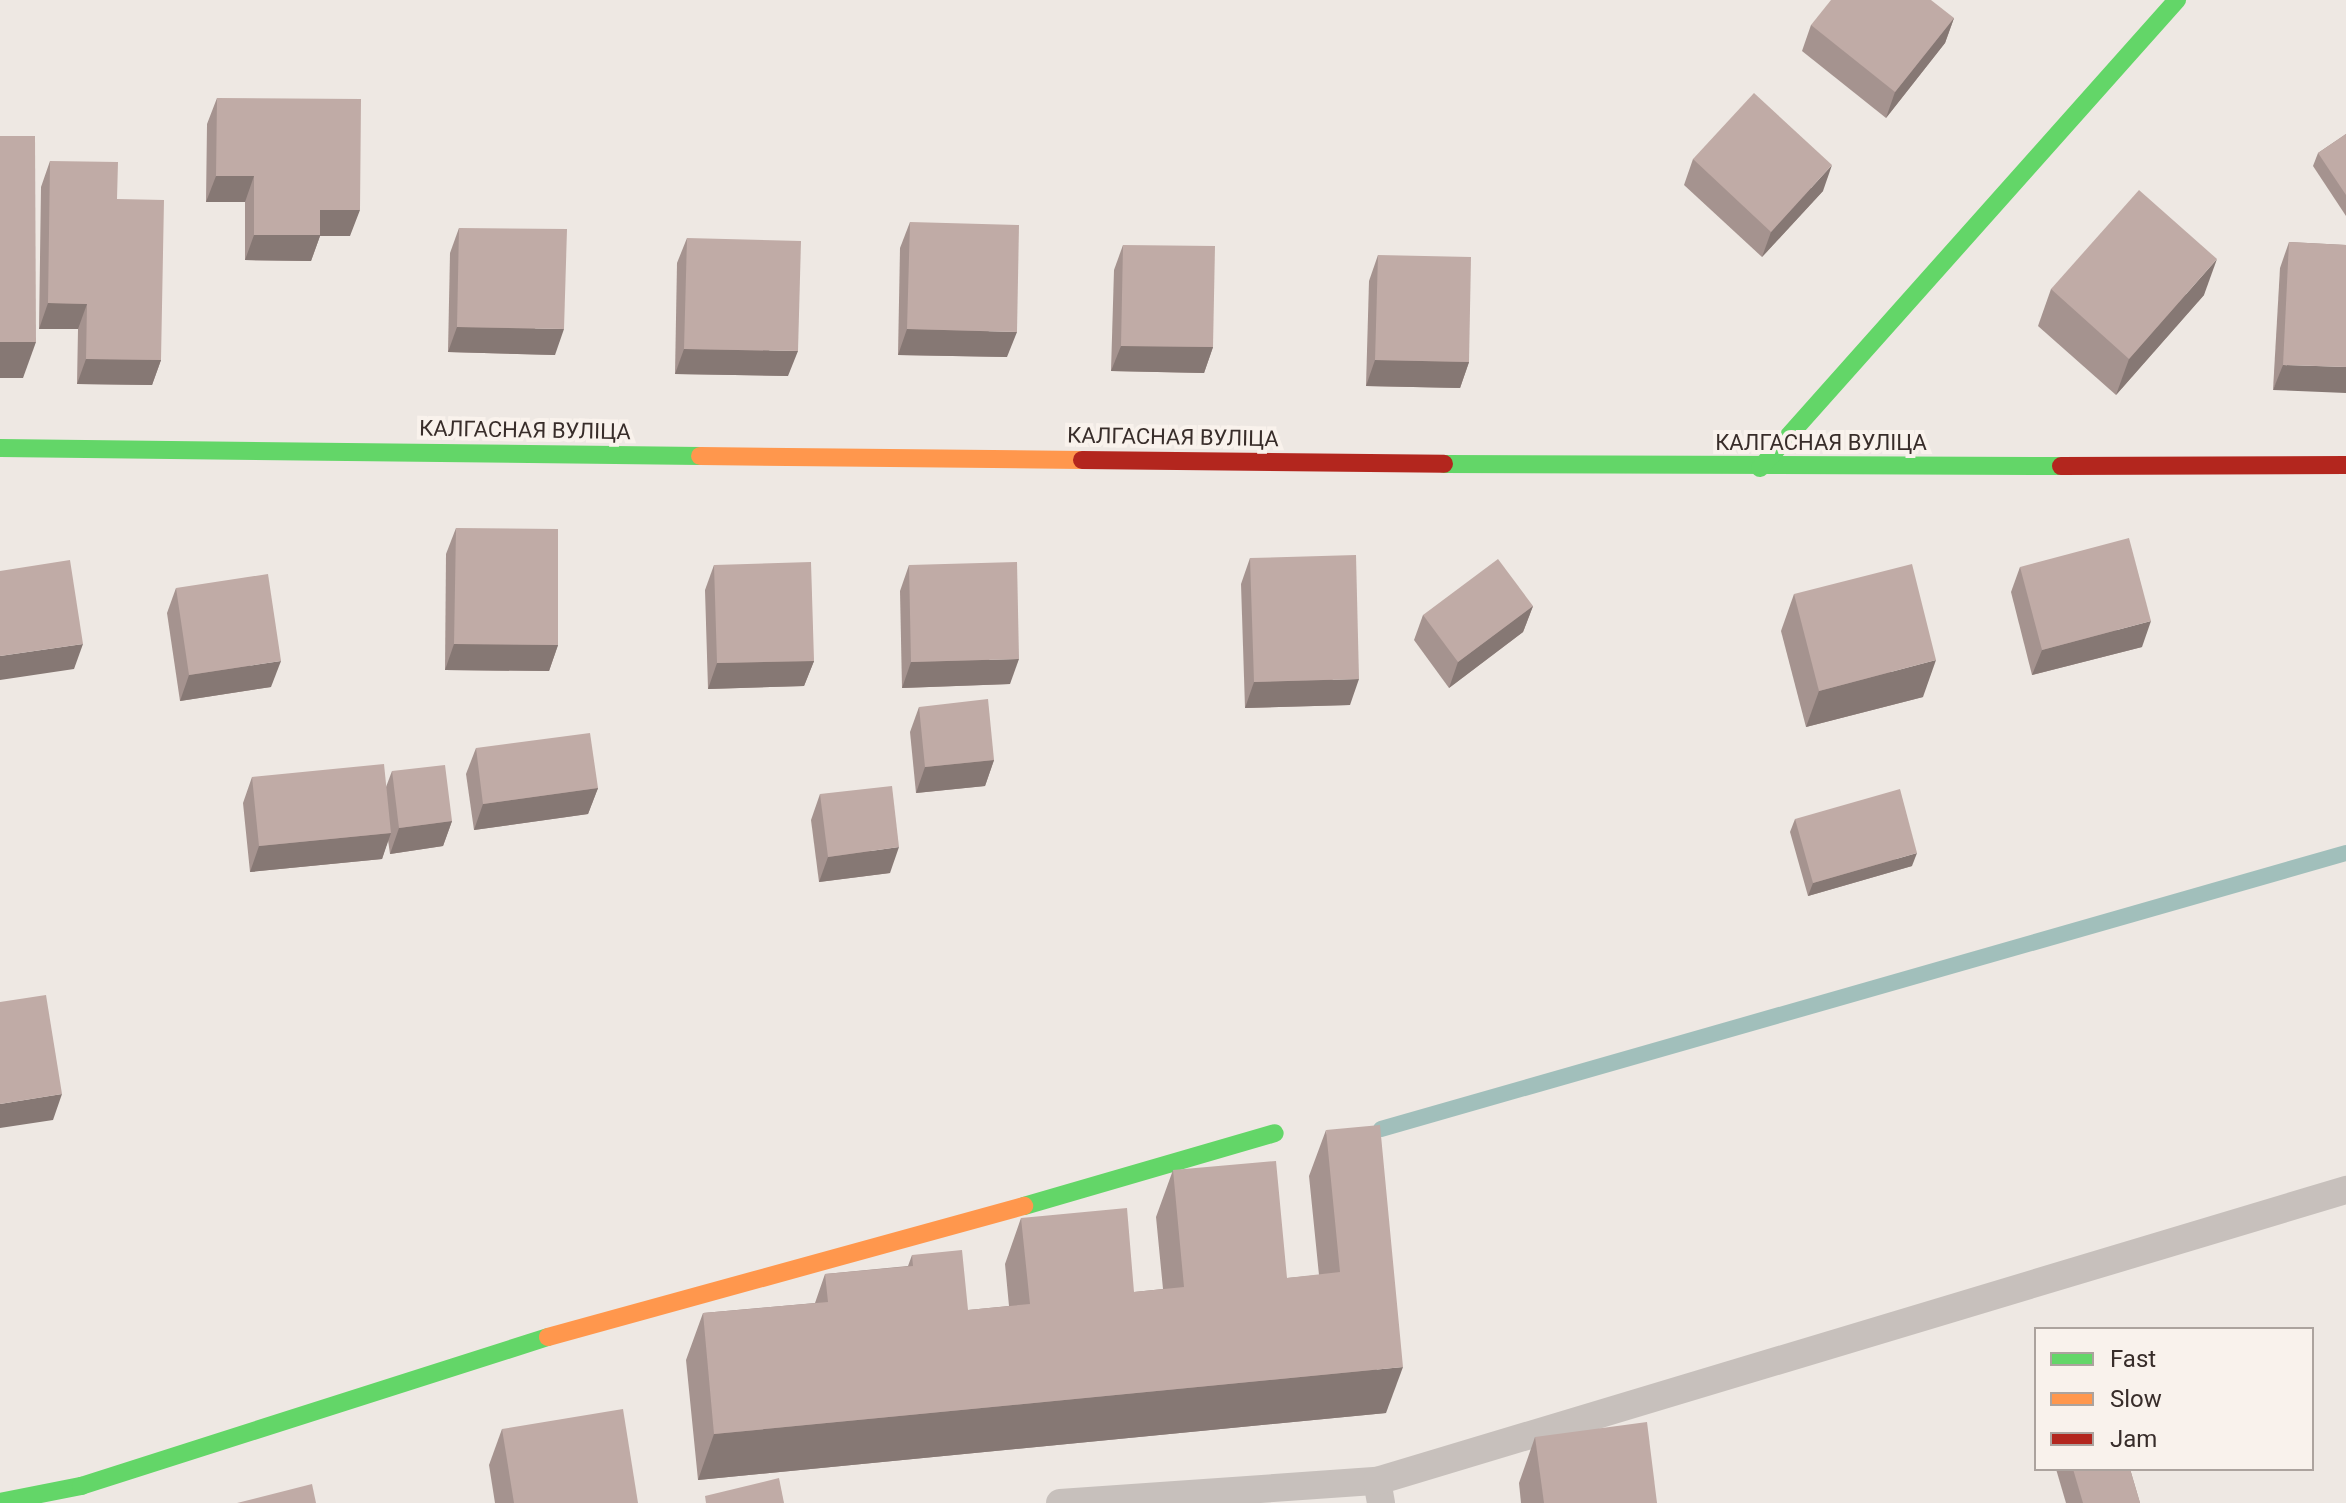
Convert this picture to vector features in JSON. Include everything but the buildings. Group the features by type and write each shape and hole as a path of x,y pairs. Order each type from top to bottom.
{"street":[{"path":"1760,468 2177,0"},
{"name":"КАЛГАСНАЯ ВУЛІЦА","path":"0,448 1760,468 2346,465"},
{"path":"0,1502 83,1495 574,1329 954,1226 1275,1133"}],"lane":[{"path":"1060,1503 1379,1492 2346,1190"}],"waterway":[{"path":"1381,1129 2346,853"}],"traffic: fast":[{"path":"1760,468 2177,0"},
{"path":"0,448 700,456"},
{"path":"1444,464 2061,466"},
{"path":"1024,1206 1275,1133"},
{"path":"0,1502 81,1486 548,1337"}],"traffic: slow":[{"path":"700,456 1082,460"},
{"path":"548,1337 1024,1206"}],"traffic: jam":[{"path":"1082,460 1444,464"},
{"path":"2061,466 2346,465"}]}
